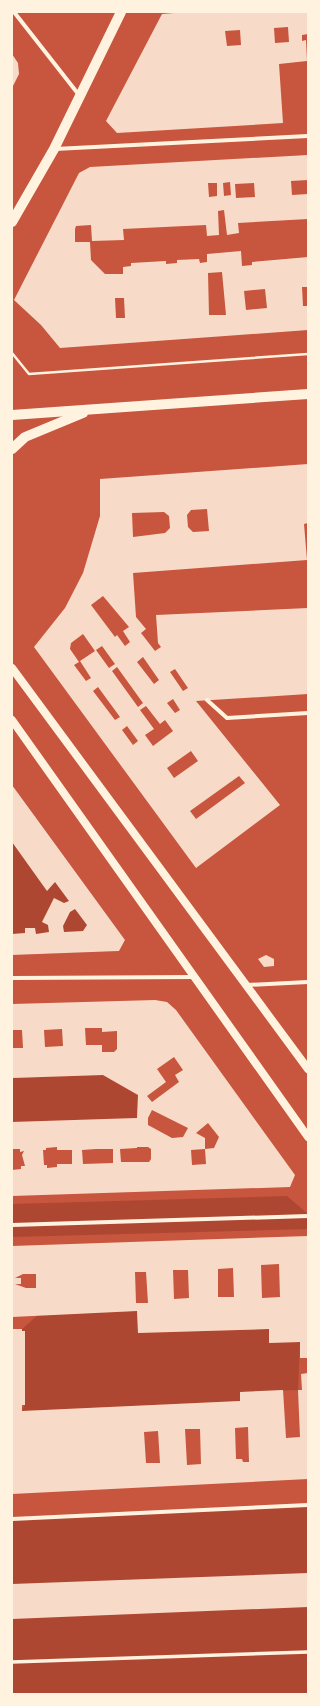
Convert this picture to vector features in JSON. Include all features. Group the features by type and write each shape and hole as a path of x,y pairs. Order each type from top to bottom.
{"main road":[{"path":"12,222 54,149 122,12"},
{"path":"12,415 308,394"},
{"path":"12,449 26,438 88,410"},
{"path":"12,668 245,985 308,1068"},
{"path":"12,720 308,1137"}],"street":[{"path":"14,12 80,96"},
{"path":"54,149 308,136"},
{"path":"207,700 228,718 308,713"},
{"path":"12,978 195,977"},
{"path":"245,985 308,982"},
{"path":"12,1225 308,1216"},
{"path":"12,1519 308,1505"},
{"path":"12,1662 308,1652"}],"path":[{"path":"12,353 29,374 308,354"}],"shaded area":[{"path":"12,785 125,940 119,951 12,955"},
{"path":"103,1075 138,1095 137,1118 12,1122 12,1078"},
{"path":"287,1196 308,1214 308,1229 12,1237 12,1204"},
{"path":"137,1311 138,1333 269,1329 269,1343 300,1342 298,1390 240,1392 240,1401 22,1411 25,1404 22,1329 38,1315"},
{"path":"308,1505 308,1694 12,1694 12,1519"}],"building":[{"path":"186,12 308,12 308,34 302,35 302,41 306,40 307,61 279,64 283,123 117,133 106,121 162,14","holes":["288,27 289,42 275,43 274,28","240,30 241,45 227,46 225,31"]},
{"path":"12,54 18,63 19,74 12,88"},
{"path":"308,155 308,180 291,181 292,195 308,194 308,219 238,223 239,233 227,235 224,210 218,211 219,235 207,236 206,225 123,229 124,240 92,241 91,225 76,226 75,242 90,242 91,260 105,274 123,274 123,267 131,266 131,263 166,261 166,264 177,263 177,260 199,259 200,263 207,262 207,254 241,251 242,266 252,265 252,262 308,257 308,287 302,287 303,306 308,306 308,330 60,348 41,325 14,300 79,173 90,167","holes":["230,182 231,195 224,196 223,183","208,183 217,183 217,196 209,197","254,183 255,197 236,198 235,184","222,272 226,315 209,315 208,273","265,289 267,308 246,310 244,291","115,298 124,298 125,318 116,318"]},
{"path":"308,464 308,523 304,524 307,560 133,573 136,617 146,629 141,633 155,651 161,647 158,643 156,615 308,608 308,694 196,701 280,805 196,868 34,647 65,608 83,573 100,516 100,479","holes":["207,509 209,531 193,532 188,527 187,515 191,510","164,512 169,516 170,528 165,533 133,537 132,513","103,596 129,627 123,631 130,642 125,646 117,635 115,637 91,605","83,634 95,651 80,661 91,678 86,681 74,665 79,662 70,649 71,643","102,646 115,664 109,668 96,650","143,657 159,680 154,684 137,662","117,667 143,703 138,707 112,671","175,669 188,688 183,691 170,672","98,687 120,717 115,720 93,691","173,699 180,710 175,713 167,703","146,706 160,724 165,720 173,731 153,746 145,735 154,729 140,710","127,726 138,741 133,745 122,730","191,751 198,761 174,778 167,768","239,776 245,783 196,819 190,811"]},
{"path":"12,785 125,940 119,951 12,955 12,934 25,933 25,928 35,928 36,934 49,932 48,925 42,922 54,898 64,903 69,901 55,882 47,891 12,842","holes":["75,909 87,925 83,931 64,932 63,926 70,912"]},
{"path":"266,955 274,959 274,966 264,967 258,959"},
{"path":"155,1000 167,1002 176,1010 295,1175 290,1187 12,1196 12,1170 21,1169 21,1166 25,1166 22,1155 24,1151 20,1152 20,1149 12,1149 12,1122 137,1118 138,1095 103,1075 12,1078 12,1048 23,1048 22,1030 12,1030 12,1004","holes":["85,1028 102,1028 102,1032 117,1031 117,1049 114,1052 102,1052 102,1045 86,1045","62,1029 63,1046 45,1047 44,1030","174,1057 183,1070 175,1075 179,1082 152,1102 147,1096 166,1082 157,1069","152,1110 188,1128 183,1137 172,1138 148,1125 148,1118","208,1123 219,1137 214,1148 205,1149 205,1138 196,1133","57,1147 57,1150 72,1150 72,1164 57,1164 57,1167 47,1168 47,1165 44,1165 43,1150 46,1150 46,1148","148,1147 151,1149 151,1159 149,1162 121,1162 120,1149","113,1149 113,1163 83,1164 82,1150","205,1149 206,1164 192,1165 191,1150"]},
{"path":"308,1236 308,1358 300,1358 300,1342 269,1343 269,1329 138,1333 137,1311 12,1317 12,1246","holes":["279,1264 280,1297 262,1298 261,1265","233,1268 234,1297 218,1297 218,1269","173,1270 188,1270 189,1298 174,1299","135,1272 146,1272 148,1303 136,1303","23,1274 36,1274 36,1288 26,1288 15,1284 21,1284 21,1278 15,1278"]},
{"path":"12,1329 22,1329 22,1331 25,1331 25,1405 22,1405 22,1411 240,1401 240,1392 283,1390 286,1438 300,1437 298,1390 302,1390 301,1374 308,1373 308,1479 12,1494","holes":["248,1427 249,1462 243,1462 242,1459 236,1459 235,1428","185,1429 200,1429 201,1464 187,1465","158,1431 160,1463 146,1463 144,1432"]},
{"path":"308,1573 308,1607 12,1619 12,1584"}]}
